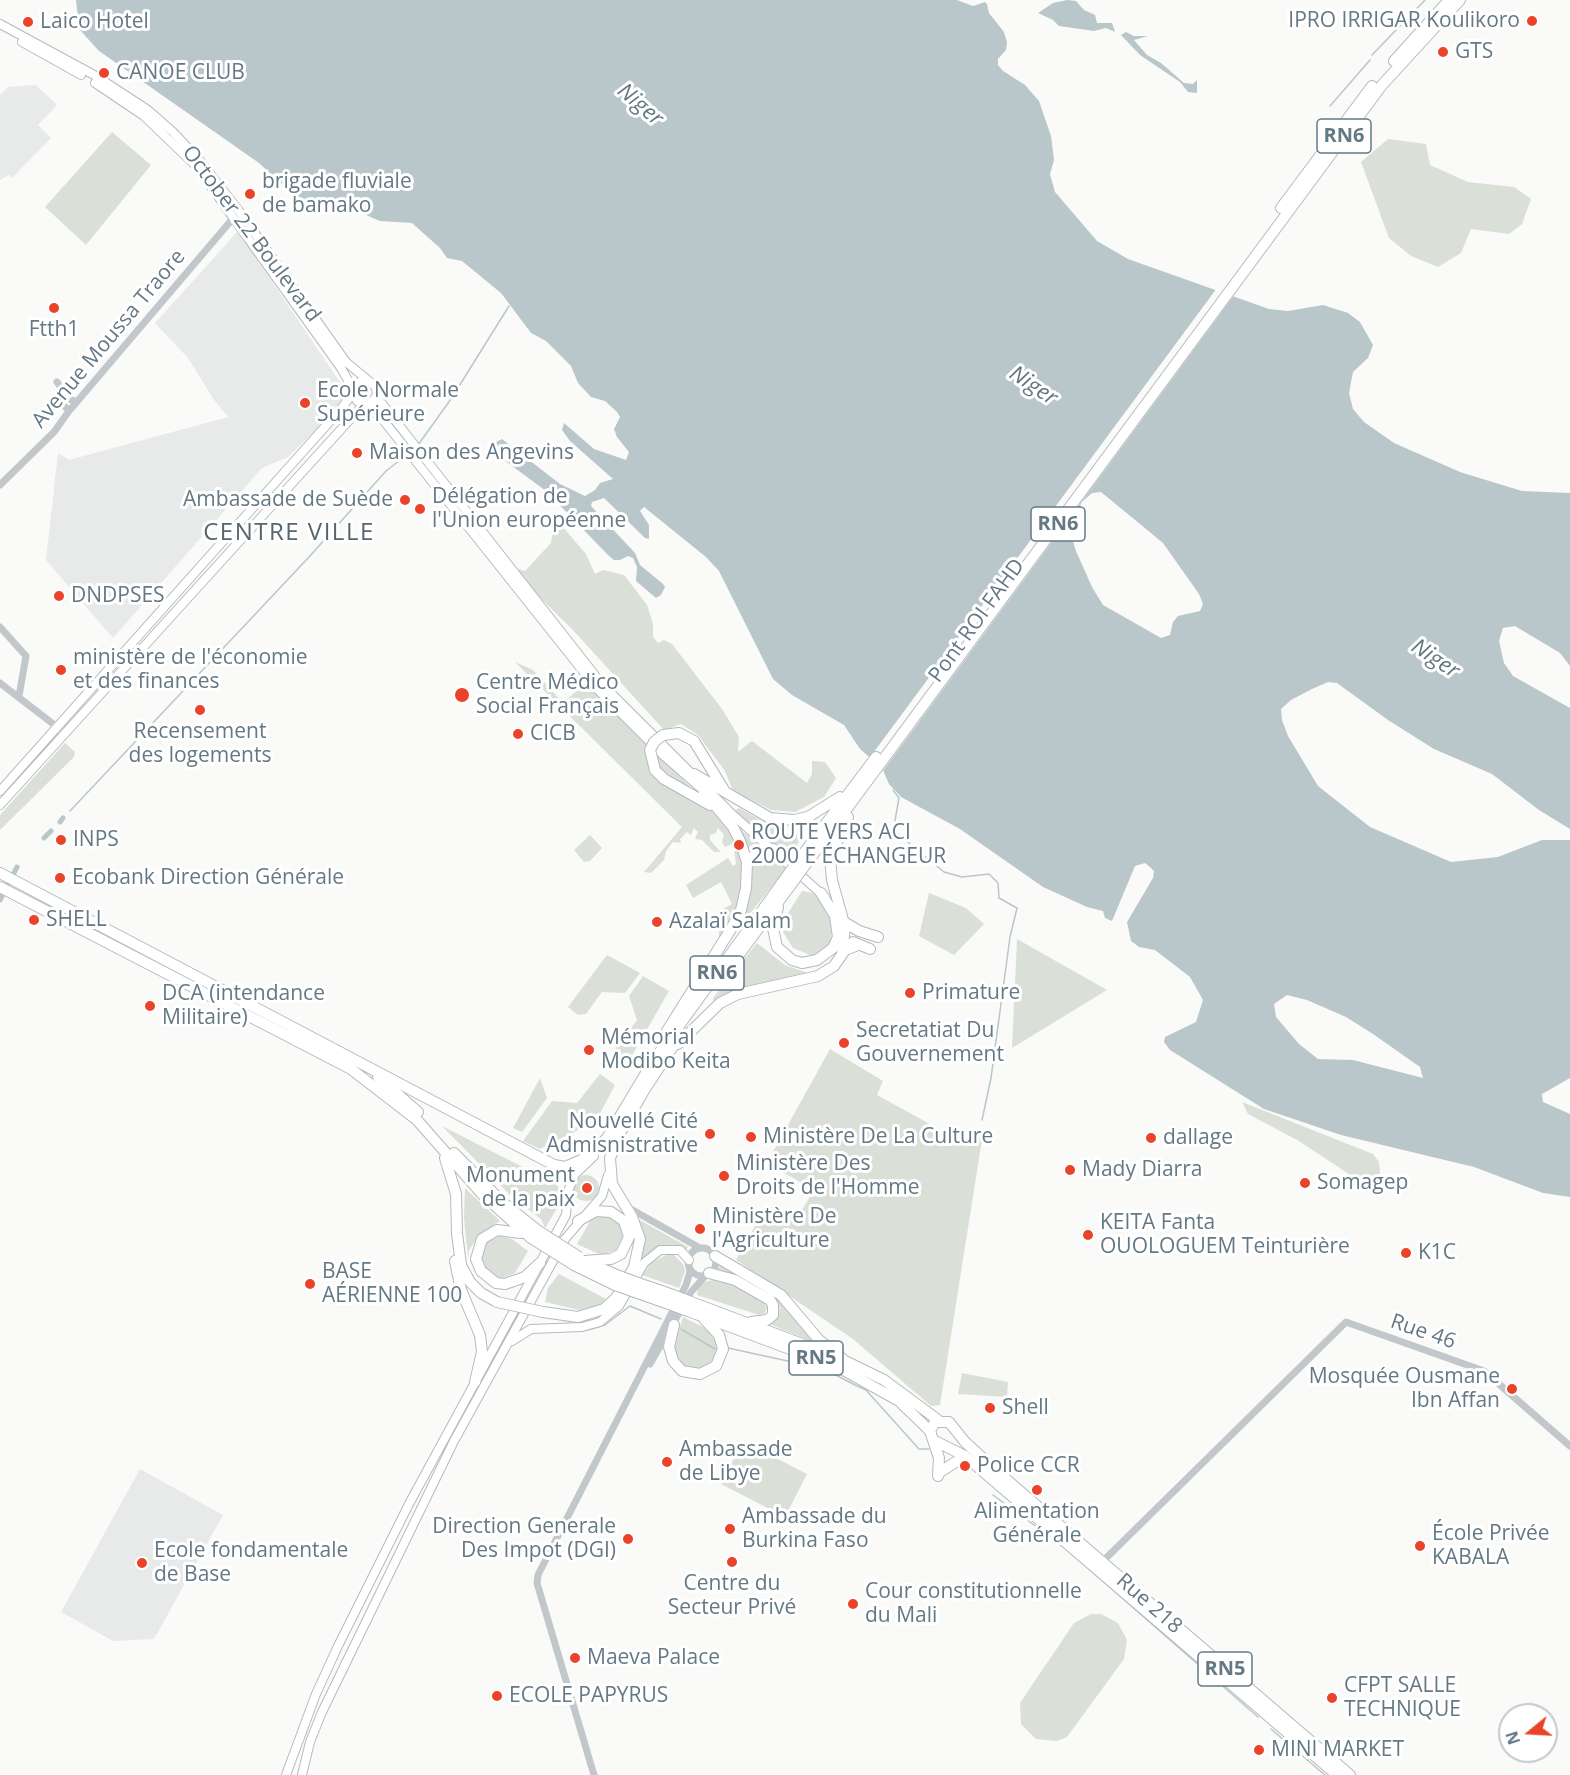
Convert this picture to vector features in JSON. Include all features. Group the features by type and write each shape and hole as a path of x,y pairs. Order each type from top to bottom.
{"highway":[{"name":"RN6","path":"1236,277 1361,100 1449,0"},
{"name":"RN6","path":"610,1158 620,1133 664,1060 800,865 1236,277 1382,85 1460,0"},
{"path":"733,798 717,780 693,741 679,733 670,733 654,741 650,750 655,770 664,779 711,805 735,838 742,856 744,897"},
{"path":"694,774 770,818 794,820 808,817 838,799 871,771"},
{"path":"664,1060 690,1030 720,1003 738,994 818,976 834,966 842,954 846,936 831,880 830,858 842,826 871,771"},
{"path":"652,1063 654,1052 731,928 744,897 747,862 733,827 704,792"},
{"path":"747,862 761,849 772,849"},
{"name":"RN5","path":"0,873 362,1064 396,1090 530,1234"},
{"name":"RN5","path":"0,887 351,1069 417,1120 482,1194 530,1234 617,1280 847,1372 899,1401 915,1413 935,1438 965,1456 1098,1566"},
{"name":"RN6","path":"607,1138 652,1063 785,888"},
{"path":"785,888 775,915 774,938 784,954 802,963 826,956 838,937 835,916 821,893"},
{"path":"844,922 878,937"},
{"path":"846,936 858,945 870,949"},
{"path":"842,954 858,945"},
{"path":"362,1064 554,1165 565,1167 586,1158 607,1138"},
{"path":"440,1146 454,1179 456,1233 461,1265 470,1282 497,1302 543,1312 587,1316 604,1309 616,1298 634,1267 640,1248 637,1227 612,1184 610,1158"},
{"path":"578,1221 596,1211 610,1212 624,1221 629,1237 621,1254 611,1260 579,1261"},
{"path":"530,1234 497,1230 482,1239 477,1259 481,1271 496,1283 506,1284 525,1277 540,1263"},
{"path":"456,1233 454,1255 457,1276 480,1335 482,1352 475,1382"},
{"path":"715,1256 782,1295 819,1340 845,1361"},
{"path":"708,1274 735,1280 773,1305 773,1315 767,1320 747,1321"},
{"path":"674,1325 669,1347 673,1361 682,1371 690,1374 709,1372 720,1360 722,1341 714,1328 692,1309"},
{"name":"RN5","path":"692,1309 747,1321 845,1361 884,1380 938,1420 949,1422 953,1429"},
{"path":"938,1420 932,1424 939,1458 939,1474 965,1456"},
{"path":"935,1438 950,1439 953,1429"},
{"name":"Rue 218","path":"953,1429 1098,1566 1337,1775"},
{"name":"Rue 218","path":"1098,1566 1350,1775"}],"main road":[{"name":"October 22 Boulevard","path":"0,24 96,76 148,110 201,162 346,362 369,381"},
{"path":"0,29 93,81 144,116 197,167 237,214 353,391 357,401 365,404 404,446 598,690 664,756 704,792 725,807"},
{"path":"0,790 340,411 358,383 369,381 377,389 380,401 550,622 601,684 725,807 821,893 844,922"},
{"path":"0,805 365,404 376,397 377,389"},
{"path":"286,1775 329,1665 409,1504 567,1215 568,1191 575,1174 593,1158 607,1138"},
{"path":"302,1775 310,1742 322,1712 393,1562 503,1350 565,1239 606,1188 610,1158"},
{"path":"503,1350 524,1331 540,1328 582,1327 611,1314 644,1263 660,1250 674,1248 686,1254 689,1262"}],"street":[{"name":"Avenue Moussa Traore","path":"0,485 54,432 76,402 237,214"},
{"path":"57,382 68,398 76,402"},
{"path":"57,398 69,411"},
{"path":"0,627 26,656 19,696"},
{"path":"0,683 65,733"},
{"path":"621,1201 639,1216 700,1248 708,1249 715,1256 715,1266 691,1292 674,1325 643,1373"},
{"path":"594,1775 537,1583 538,1575 643,1373 689,1278 689,1262 692,1253 700,1248"},
{"path":"689,1262 697,1274 708,1274"},
{"name":"Rue 46","path":"1098,1566 1346,1323 1484,1371 1570,1446"}],"shaded area":[{"path":"36,85 57,105 38,125 51,138 12,178 9,175 0,180 0,95 8,87"},
{"path":"112,132 151,165 86,245 45,207"},
{"path":"1388,139 1426,144 1430,165 1468,182 1514,187 1531,199 1522,224 1509,234 1471,229 1461,253 1438,267 1411,256 1389,238 1361,162"},
{"path":"238,231 350,397 288,457 262,468 113,638 46,560 58,453 69,460 228,417 214,400 188,358 155,323"},
{"path":"555,518 586,554 595,574 603,570 624,575 647,605 653,624 653,637 658,643 664,640 672,644 722,709 739,737 738,752 752,741 807,783 812,774 812,761 825,762 836,778 824,797 795,812 771,810 733,791 725,771 698,735 681,724 664,730 572,629 516,574 519,569 525,571 551,543 553,530 550,524"},
{"path":"515,662 533,670 563,703 587,681 717,814 735,840 732,844 725,847 722,842 724,835 718,828 716,833 710,835 710,840 721,852 714,852 702,840 695,839 698,832 694,828 691,835 687,832 680,839 681,843 673,842 666,851 664,860 651,873 644,872 682,827"},
{"path":"65,743 75,752 74,757 0,830 0,815"},
{"path":"739,808 785,834 804,833 790,857 734,811"},
{"path":"740,829 786,869 744,921 751,883"},
{"path":"590,835 602,848 590,861 584,862 574,850"},
{"path":"737,847 741,854 742,894 725,937 719,938 719,917 723,909 732,904 721,882 693,898 686,885 728,858 733,866 736,864 734,849"},
{"path":"802,891 813,893 827,906 834,919 830,945 815,957 793,948 783,932 788,913"},
{"path":"929,893 966,908 984,924 954,955 919,936"},
{"path":"1017,939 1107,990 1012,1048"},
{"path":"757,943 785,965 808,973 807,977 715,1004 713,998"},
{"path":"607,955 640,973 625,993 602,992 586,1014 578,1015 568,1007"},
{"path":"643,976 669,991 630,1059 618,1053 616,1048 637,1020 629,996"},
{"path":"830,1049 883,1081 877,1095 937,1128 966,1139 976,1128 983,1133 940,1405 931,1406 853,1339 736,1260 767,1205 796,1220 814,1190 767,1163"},
{"path":"600,1074 615,1085 596,1121 540,1149 523,1141 552,1101 577,1103"},
{"path":"540,1078 547,1098 522,1132 513,1128"},
{"path":"1242,1102 1373,1154 1379,1162 1382,1196 1299,1141 1248,1114"},
{"path":"442,1126 556,1184 559,1189 559,1205 545,1228 541,1219 511,1196"},
{"path":"586,1175 595,1179 599,1188 595,1197 586,1201 577,1197 573,1188 577,1179"},
{"path":"465,1188 500,1221 481,1233 469,1250 468,1258 464,1218"},
{"path":"604,1214 618,1221 623,1236 616,1250 601,1255 577,1244 593,1216"},
{"path":"636,1218 688,1247 686,1251 675,1246 660,1247 645,1256 636,1269"},
{"path":"500,1236 512,1239 528,1251 515,1273 503,1278 485,1269 481,1258 486,1243"},
{"path":"666,1255 674,1255 683,1264 685,1271 679,1288 642,1275 651,1263"},
{"path":"721,1264 777,1295 819,1344 769,1324 780,1309 778,1303 772,1297 717,1271"},
{"path":"559,1274 606,1299 599,1305 579,1310 545,1302 548,1288"},
{"path":"722,1278 763,1301 767,1308 765,1313 759,1315 697,1295 698,1289 704,1282"},
{"path":"683,1317 709,1330 717,1345 717,1352 710,1365 697,1370 683,1366 673,1349"},
{"path":"962,1373 1008,1382 1007,1397 958,1394"},
{"path":"743,1441 807,1474 785,1517 721,1484"},
{"name":"Ecole fondamentale de Base","path":"140,1469 223,1515 154,1639 113,1641 61,1612"},
{"path":"1091,1614 1101,1614 1118,1623 1127,1640 1124,1659 1067,1737 1057,1741 1036,1739 1021,1724 1020,1703 1074,1623"}],"water":[{"name":"Niger","path":"76,0 957,0 973,6 985,2 989,13 1004,32 1007,42 1006,50 998,59 998,65 1003,71 1025,85 1039,101 1051,136 1054,160 1050,174 1055,192 1097,241 1128,259 1269,309 1288,311 1323,305 1348,313 1360,322 1373,345 1368,358 1353,372 1349,393 1353,409 1364,422 1394,443 1460,472 1522,491 1570,493 1570,666 1560,653 1515,626 1503,628 1499,641 1504,663 1513,676 1570,708 1570,829 1539,810 1492,774 1434,749 1388,720 1337,683 1328,682 1312,689 1291,700 1281,709 1288,736 1318,786 1370,827 1451,862 1498,857 1542,840 1570,840 1570,1078 1542,1094 1543,1102 1570,1114 1570,1197 1543,1193 1474,1167 1341,1135 1264,1109 1170,1050 1164,1042 1165,1037 1196,1022 1203,1000 1190,977 1155,950 1139,947 1131,941 1127,922 1153,878 1154,871 1150,867 1145,863 1135,866 1112,921 1105,918 1103,911 1087,907 1043,887 960,829 901,797 889,784 882,768 860,749 844,725 792,695 773,679 719,571 706,557 644,507 640,511 649,525 649,539 645,538 604,498 592,502 591,506 635,553 640,565 665,587 661,595 656,598 636,581 637,567 633,558 628,556 614,560 546,491 496,454 493,444 502,439 560,484 585,496 595,490 600,483 613,479 570,441 562,430 564,423 594,449 626,460 629,452 617,437 614,429 620,417 617,412 605,401 591,397 578,383 571,366 546,341 531,333 501,293 462,261 447,258 440,248 412,223 380,221 352,209 317,208 289,191 259,163 99,51 79,29","holes":["1101,492 1163,543 1199,594 1203,604 1200,611 1178,616 1173,622 1170,635 1161,638 1103,605 1092,587 1072,538 1076,515 1082,502 1092,493","1287,995 1307,1000 1346,1017 1420,1067 1423,1078 1353,1060 1318,1059 1299,1044 1276,1017 1274,1004"]},
{"path":"1076,1 1084,10 1095,15 1097,23 1112,23 1115,32 1106,28 1094,31 1059,26 1053,20 1038,13 1053,3"},
{"path":"1126,32 1134,36 1148,36 1134,40 1147,55 1161,63 1184,83 1193,84 1197,80 1197,93 1188,92 1180,82 1140,55 1121,35"}],"pier":[{"path":"1217,288 1235,294 882,772 868,760"}],"waterway":[{"path":"1372,55 1425,0"},
{"path":"1330,106 1370,60"},
{"path":"418,445 451,399 509,306"},
{"path":"70,811 309,557 386,471 408,454"},
{"path":"893,790 899,798 894,826 898,834 944,872 962,877 989,874 998,883 999,898 1017,908 1010,937 991,1078 982,1120"},
{"path":"60,822 63,818"},
{"path":"44,838 51,831"},
{"path":"0,900 17,867"},
{"path":"588,1330 605,1325 630,1306 661,1319"},
{"path":"681,1329 715,1349"},
{"path":"728,1348 830,1372 866,1390 919,1449 929,1449"},
{"path":"993,1495 1060,1544"},
{"path":"1073,1555 1258,1717"},
{"path":"1271,1729 1325,1775"}],"place":[{"name":"IPRO IRRIGAR Koulikoro","path":"1532,21"},
{"name":"Laico Hotel","path":"28,22"},
{"name":"GTS","path":"1443,52"},
{"name":"CANOE CLUB","path":"104,73"},
{"name":"brigade fluviale de bamako","path":"250,194"},
{"name":"Ftth1","path":"54,308"},
{"name":"Ecole Normale Supérieure","path":"305,403"},
{"name":"Maison des Angevins","path":"357,453"},
{"name":"Ambassade de Suède","path":"405,500"},
{"name":"Délégation de l'Union européenne","path":"420,509"},
{"name":"DNDPSES","path":"59,596"},
{"name":"ministère de l'économie et des finances","path":"61,670"},
{"name":"Centre Médico Social Français","path":"462,695"},
{"name":"Recensement des logements","path":"200,710"},
{"name":"CICB","path":"518,734"},
{"name":"INPS","path":"61,840"},
{"name":"ROUTE VERS ACI 2000 E ÉCHANGEUR","path":"739,845"},
{"name":"Ecobank Direction Générale","path":"60,878"},
{"name":"SHELL","path":"34,920"},
{"name":"Azalaï Salam","path":"657,922"},
{"name":"Primature","path":"910,993"},
{"name":"DCA (intendance Militaire)","path":"150,1006"},
{"name":"Secretatiat Du Gouvernement","path":"844,1043"},
{"name":"Mémorial Modibo Keita","path":"589,1050"},
{"name":"Nouvellé Cité Admisnistrative","path":"710,1134"},
{"name":"Ministère De La Culture","path":"751,1137"},
{"name":"dallage","path":"1151,1138"},
{"name":"Mady Diarra","path":"1070,1170"},
{"name":"Ministère Des Droits de l'Homme","path":"724,1176"},
{"name":"Somagep","path":"1305,1183"},
{"name":"Monument de la paix","path":"587,1188"},
{"name":"Ministère De l'Agriculture","path":"700,1229"},
{"name":"KEITA Fanta OUOLOGUEM Teinturière","path":"1088,1235"},
{"name":"K1C","path":"1406,1253"},
{"name":"BASE AÉRIENNE 100","path":"310,1284"},
{"name":"Mosquée Ousmane Ibn Affan","path":"1512,1389"},
{"name":"Shell","path":"990,1408"},
{"name":"Ambassade de Libye","path":"667,1462"},
{"name":"Police CCR","path":"965,1466"},
{"name":"Alimentation Générale","path":"1037,1490"},
{"name":"Ambassade du Burkina Faso","path":"730,1529"},
{"name":"Direction Generale Des Impot (DGI)","path":"628,1539"},
{"name":"École Privée KABALA","path":"1420,1546"},
{"name":"Centre du Secteur Privé","path":"732,1562"},
{"name":"Ecole fondamentale de Base","path":"142,1563"},
{"name":"Cour constitutionnelle du Mali","path":"853,1604"},
{"name":"Maeva Palace","path":"575,1658"},
{"name":"ECOLE PAPYRUS","path":"497,1696"},
{"name":"CFPT SALLE TECHNIQUE","path":"1332,1698"},
{"name":"MINI MARKET","path":"1259,1750"}],"district":[{"name":"CENTRE VILLE","path":"289,533"}]}
